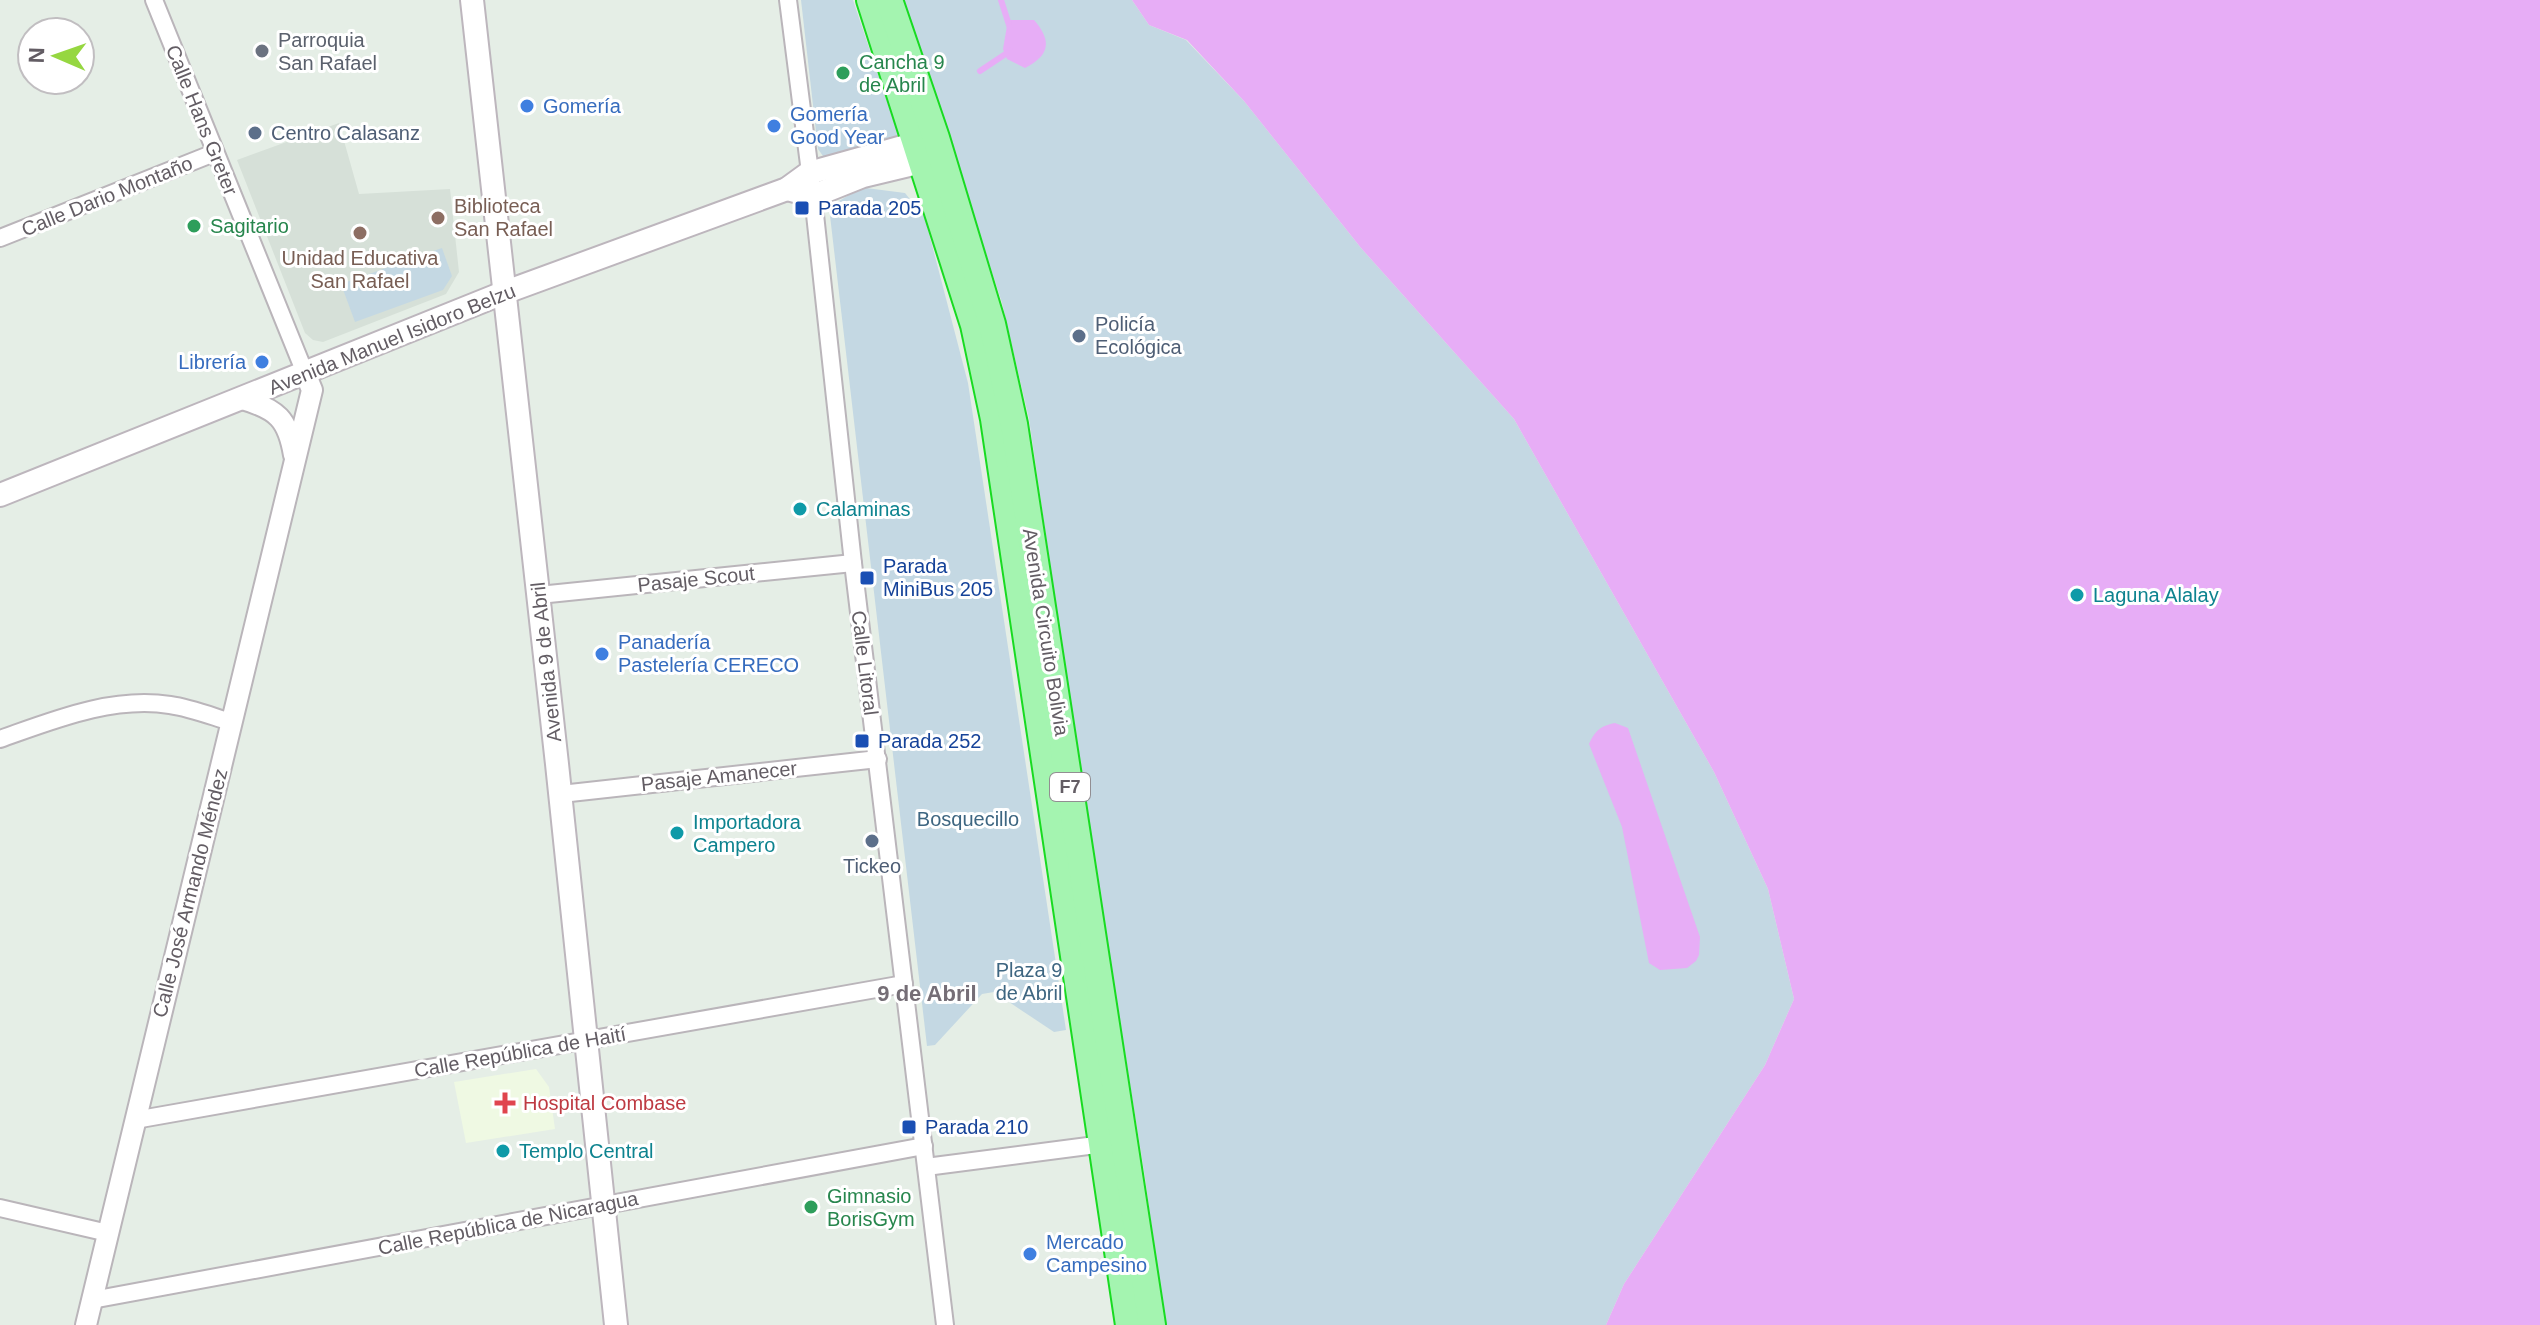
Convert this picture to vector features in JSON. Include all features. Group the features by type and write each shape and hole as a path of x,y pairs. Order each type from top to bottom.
{"highway":[{"name":"Avenida Circuito Bolivia","path":"870,0 930,150"},
{"name":"Avenida Circuito Bolivia","path":"889,0 974,325 994,419 1114,1142 1152,1325"},
{"name":"Avenida Circuito Bolivia","path":"1114,1142 1129,1325"}],"main road":[{"name":"Avenida 9 de Abril","path":"472,0 561,794 616,1325"},
{"name":"Avenida Manuel Isidoro Belzu","path":"0,495 503,293 787,189 809,173 930,150"},
{"path":"787,189 813,196 930,150"}],"street":[{"name":"Calle Hans Greter","path":"154,0 305,373"},
{"name":"Calle Litoral","path":"788,0 945,1325"},
{"name":"Calle Dario Montaño","path":"0,238 214,153"},
{"name":"Calle José Armando Méndez","path":"86,1325 312,390 305,373"},
{"name":"Calle José Armando Méndez","path":"242,399 270,409 284,421 295,460"},
{"name":"Pasaje Scout","path":"539,595 853,563"},
{"path":"0,739 77,713 139,702 173,705 231,722"},
{"name":"Pasaje Amanecer","path":"561,794 878,759"},
{"name":"Calle República de Haití","path":"135,1120 904,984"},
{"path":"926,1167 1114,1142"},
{"name":"Calle República de Nicaragua","path":"92,1300 924,1146"},
{"path":"0,1208 108,1233"}],"shaded area":[{"name":"Laguna Alalay","path":"1132,0 2540,0 2540,1325 1606,1325 1624,1284 1765,1065 1794,999 1768,889 1714,772 1514,419 1361,248 1244,101 1187,40 1149,25"},
{"path":"1008,20 1034,20 1044,35 1044,53 1025,68 1007,59 1003,49"},
{"name":"Unidad Educativa San Rafael","path":"339,123 359,194 450,189 459,272 446,294 323,342 313,340 305,333 237,160"},
{"path":"1615,723 1628,728 1700,937 1699,955 1687,968 1660,970 1649,963 1622,827 1589,744 1599,730"},
{"name":"Hospital Combase","path":"536,1069 549,1087 555,1129 466,1143 454,1082"}],"green space":[{"path":"801,0 853,0 899,137 830,157 823,156 818,149"},
{"path":"904,0 1132,0 1149,25 1186,40 1244,101 1361,248 1514,419 1714,772 1768,889 1794,999 1765,1065 1624,1284 1606,1325 1165,1325 1029,419 1002,303"},
{"path":"866,188 905,193 925,218 968,383 1066,1030 1054,1032 994,992 982,994 935,1045 927,1046 829,207"},
{"path":"442,248 452,276 443,290 355,322 341,284"}],"waterway":[{"path":"1001,0 1010,28"},
{"path":"980,71 1010,51"}],"place":[{"name":"Parroquia San Rafael","path":"262,51"},
{"name":"Cancha 9 de Abril","path":"843,73"},
{"name":"Gomería","path":"527,106"},
{"name":"Gomería Good Year","path":"774,126"},
{"name":"Centro Calasanz","path":"255,133"},
{"name":"Parada 205","path":"802,208"},
{"name":"Biblioteca San Rafael","path":"438,218"},
{"name":"Sagitario","path":"194,226"},
{"name":"Unidad Educativa San Rafael","path":"360,233"},
{"name":"Policía Ecológica","path":"1079,336"},
{"name":"Librería","path":"262,362"},
{"name":"Calaminas","path":"800,509"},
{"name":"Parada MiniBus 205","path":"867,578"},
{"name":"Laguna Alalay","path":"2077,595"},
{"name":"Panadería Pastelería CERECO","path":"602,654"},
{"name":"Parada 252","path":"862,741"},
{"name":"Importadora Campero","path":"677,833"},
{"name":"Tickeo","path":"872,841"},
{"name":"Hospital Combase","path":"505,1103"},
{"name":"Parada 210","path":"909,1127"},
{"name":"Templo Central","path":"503,1151"},
{"name":"Gimnasio BorisGym","path":"811,1207"},
{"name":"Mercado Campesino","path":"1030,1254"}],"district":[{"name":"9 de Abril","path":"927,993"}],"park label":[{"name":"Bosquecillo","path":"968,819"},
{"name":"Plaza 9 de Abril","path":"1029,982"}]}
